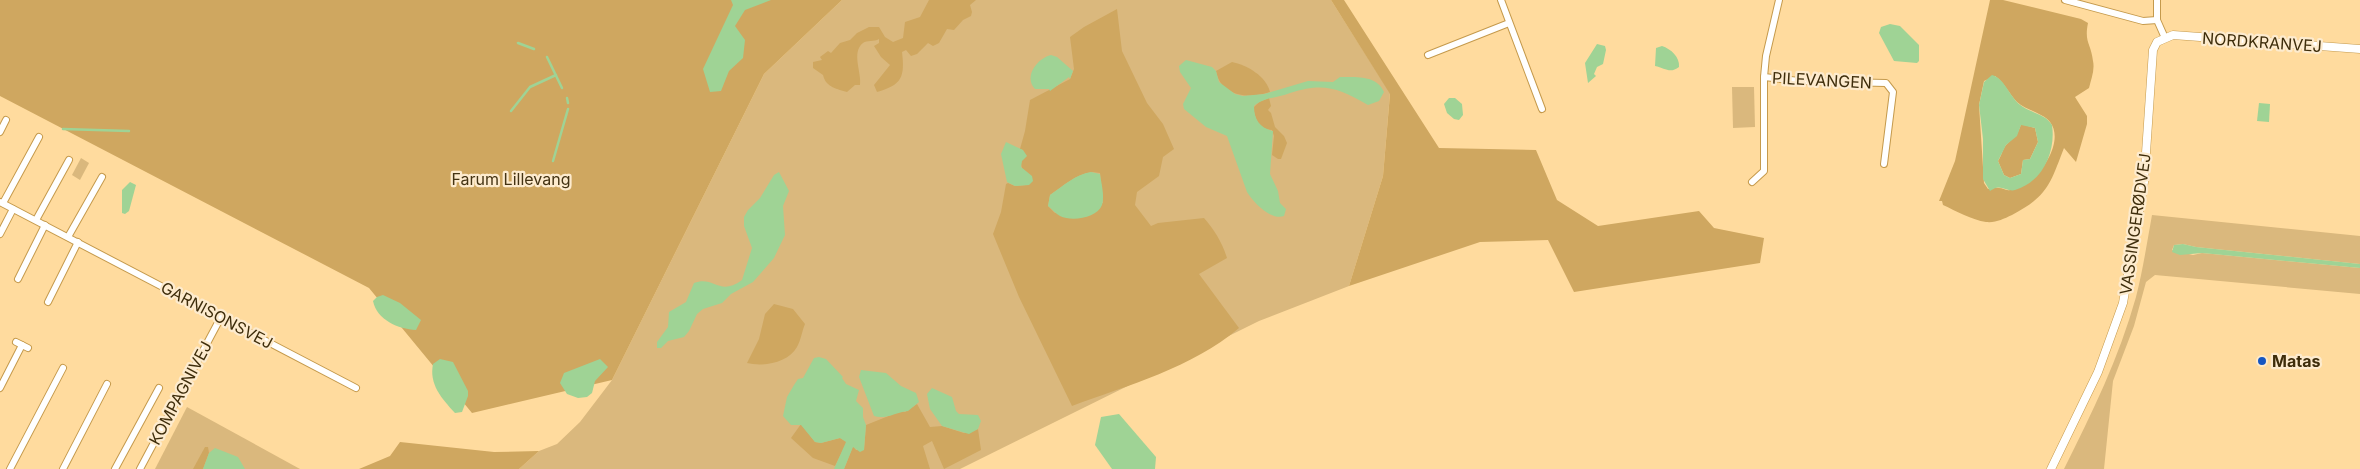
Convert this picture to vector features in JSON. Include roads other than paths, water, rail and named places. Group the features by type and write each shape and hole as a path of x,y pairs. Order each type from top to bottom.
{"street":[{"path":"1501,0 1542,109"},
{"path":"1752,182 1764,171 1764,77 1766,56 1779,0"},
{"path":"2065,0 2143,21 2157,20"},
{"path":"2157,0 2157,20 2165,38"},
{"path":"1428,55 1509,23"},
{"name":"NORDKRANVEJ","path":"2165,38 2173,35 2360,49"},
{"name":"VASSINGERØDVEJ","path":"2051,469 2098,372 2123,303 2144,182 2153,50 2157,42 2165,38"},
{"name":"PILEVANGEN","path":"1764,77 1799,81 1886,83 1893,92 1884,164"},
{"path":"0,132 6,120"},
{"name":"GARNISONSVEJ","path":"39,137 2,202 356,388"},
{"path":"36,220 69,160"},
{"path":"68,237 102,177"},
{"path":"0,234 13,208"},
{"path":"18,279 45,225"},
{"path":"48,302 78,242"},
{"name":"KOMPAGNIVEJ","path":"140,469 221,317"},
{"path":"0,388 22,345"},
{"path":"10,469 63,368"},
{"path":"63,469 108,384"},
{"path":"116,469 158,388"}],"waterway":[{"path":"518,43 534,49"},
{"path":"547,57 562,88"},
{"path":"511,111 530,87 556,75"},
{"path":"567,98 568,103"},
{"path":"553,161 568,109"},
{"path":"63,129 129,131"}],"place":[{"name":"Matas","path":"2262,361"}],"park label":[{"name":"Farum Lillevang","path":"511,179"}]}
